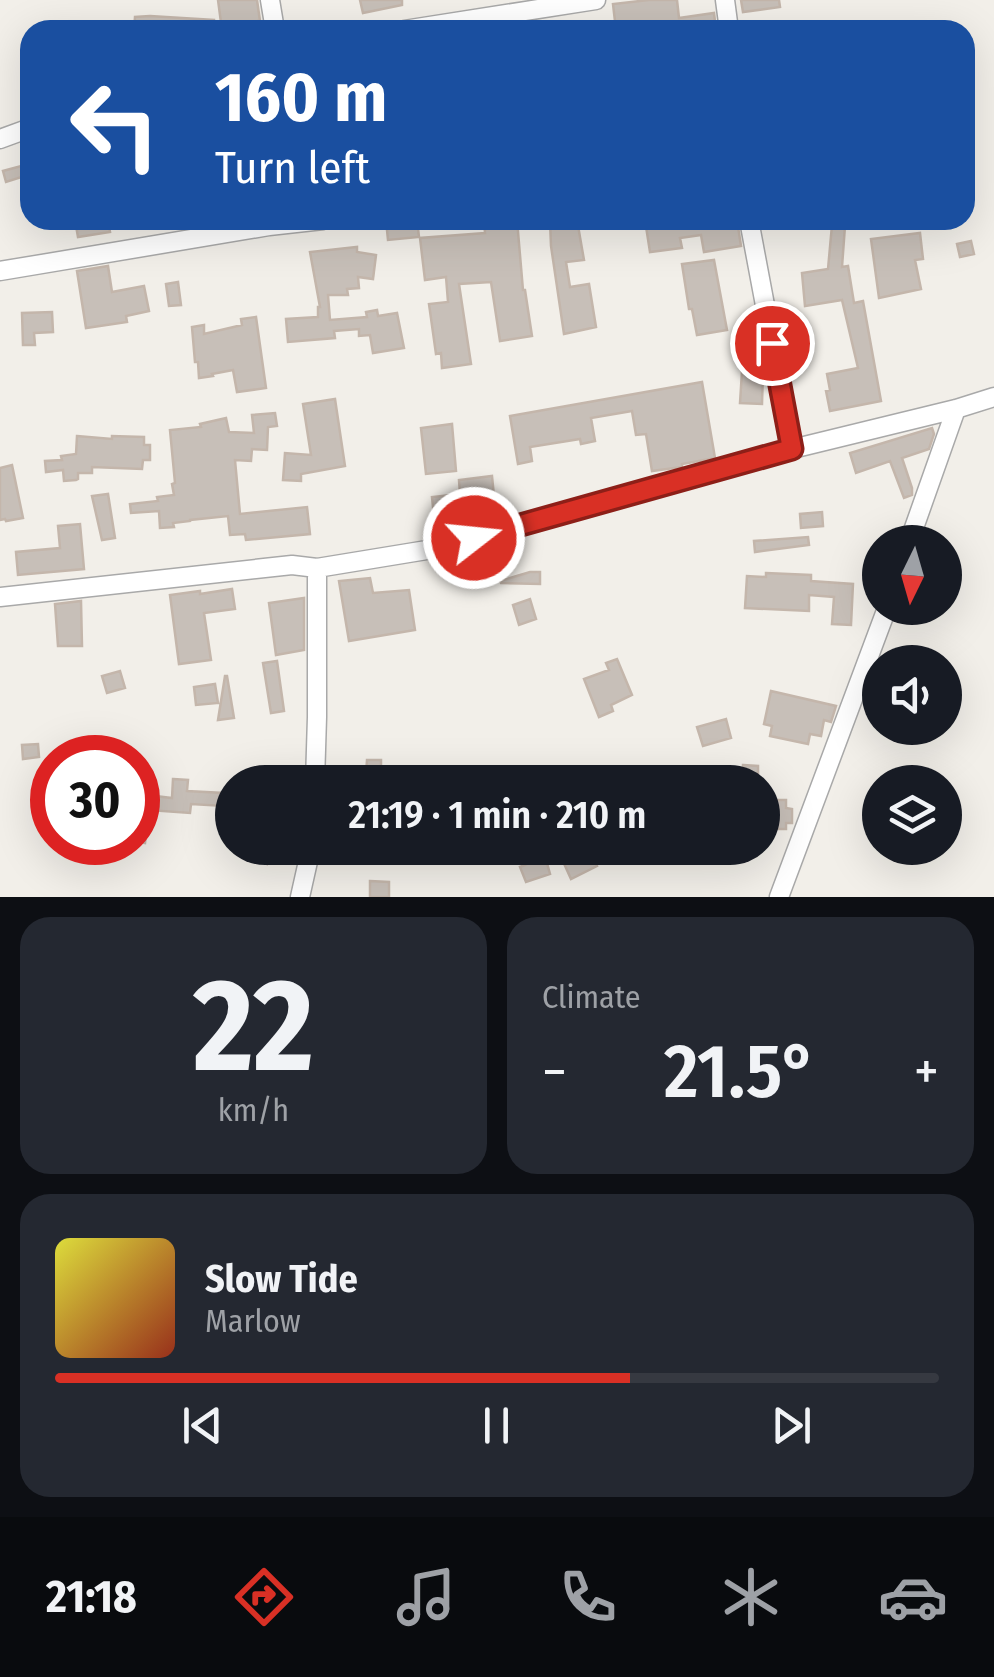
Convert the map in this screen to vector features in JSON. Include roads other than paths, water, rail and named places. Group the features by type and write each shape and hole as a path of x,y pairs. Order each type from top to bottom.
{"street":[{"path":"468,20 596,0"},
{"path":"0,272 246,230"},
{"path":"750,230 792,449"},
{"path":"0,597 292,564 316,568 439,548 994,397"},
{"path":"916,525 956,408"},
{"path":"315,765 316,568"},
{"path":"780,897 881,625"},
{"path":"300,897 307,865"}]}
